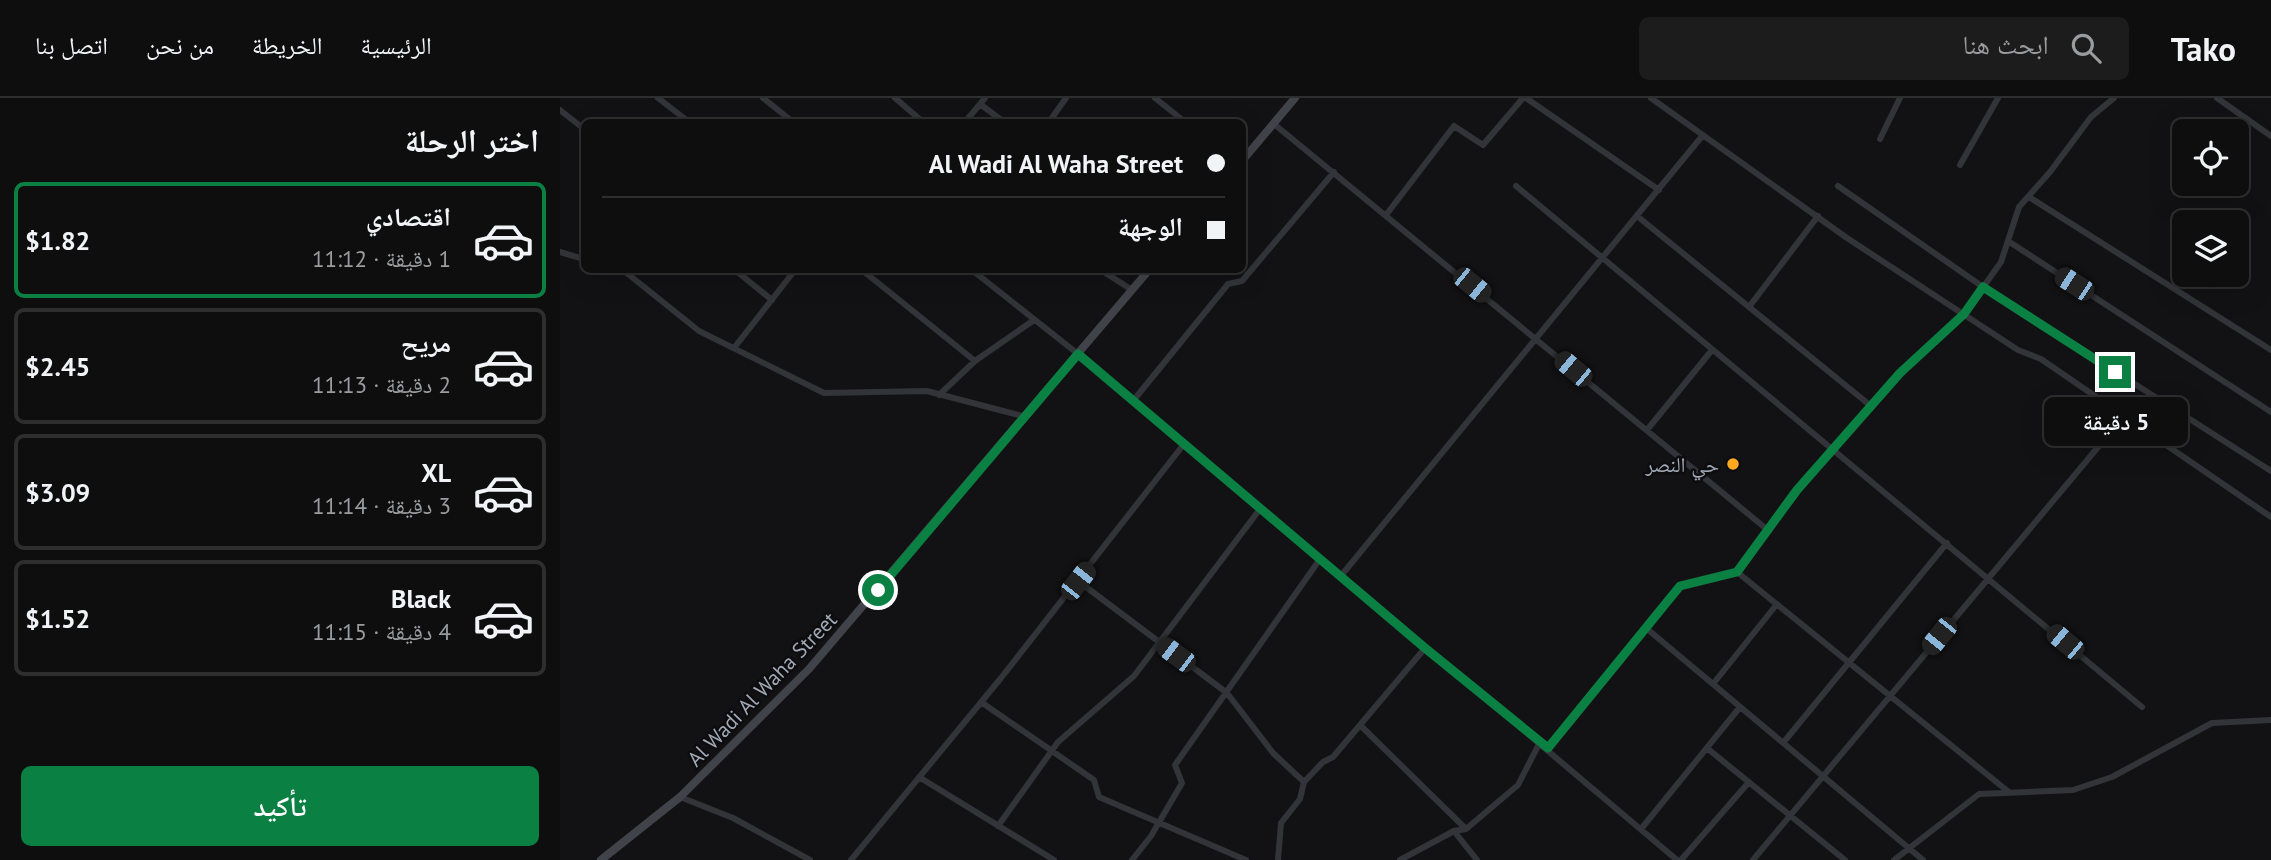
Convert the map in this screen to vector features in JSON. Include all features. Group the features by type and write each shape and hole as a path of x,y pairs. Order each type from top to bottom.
{"main road":[{"path":"1246,156 1295,98"},
{"name":"Al Wadi Al Waha Street","path":"601,860 680,797 809,669 1147,273"}],"street":[{"path":"658,98 685,119"},
{"path":"895,98 905,101 920,119"},
{"path":"1051,119 1066,98"},
{"path":"1155,98 1181,119"},
{"path":"1386,215 1454,126 1483,145 1524,98 1658,190"},
{"path":"1651,98 1818,216 2018,350 2041,359 2270,514"},
{"path":"1880,139 1900,98"},
{"path":"1960,165 1998,98"},
{"path":"1548,748 1680,586 1737,572 1797,490 1832,450 1900,373 1964,314 2001,262 2019,207 2091,117 2112,98"},
{"path":"2217,98 2271,136"},
{"path":"767,99 790,119"},
{"path":"967,119 982,101 1001,119"},
{"path":"560,110 581,127"},
{"path":"1274,124 1769,531"},
{"path":"1340,577 1703,135"},
{"path":"1133,401 1228,284 1242,281 1334,172"},
{"path":"1516,186 2142,707"},
{"path":"1838,186 1983,287 2271,471"},
{"path":"2029,197 2271,350"},
{"path":"1637,216 1871,406"},
{"path":"1749,307 1818,216"},
{"path":"2008,241 2271,412"},
{"path":"560,252 581,257"},
{"path":"627,273 699,331 824,393 927,391 1026,417"},
{"path":"739,273 772,300"},
{"path":"734,348 793,273"},
{"path":"866,273 975,360"},
{"path":"976,273 1078,354 1679,860 1749,782"},
{"path":"1106,273 1132,290"},
{"path":"939,395 975,360 1034,320"},
{"path":"1647,430 1712,349"},
{"path":"1753,860 2124,416"},
{"path":"851,860 1078,581 1184,444"},
{"path":"998,826 1052,751 1134,676 1260,509"},
{"path":"1783,743 1947,543"},
{"path":"1132,860 1160,821 1182,783 1175,765 1320,559"},
{"path":"1737,572 2010,793"},
{"path":"1078,581 1227,693 1273,753 1304,782"},
{"path":"1713,684 1777,604"},
{"path":"1646,628 1923,860"},
{"path":"1278,860 1281,824 1300,799 1304,782 1323,762 1333,757 1425,648"},
{"path":"981,702 1094,780 1099,797 1246,860"},
{"path":"1642,829 1740,707"},
{"path":"1894,860 1979,794 2073,790 2112,777 2212,723 2271,720"},
{"path":"1360,725 1466,829"},
{"path":"1400,860 1454,831 1466,829 1518,785 1539,744"},
{"path":"1708,748 1845,860"},
{"path":"919,777 1054,860"},
{"path":"680,797 733,818 810,860"},
{"path":"1454,831 1477,860"}],"place":[{"name":"حي النصر","path":"1733,464"}],"route":[{"path":"878,590 1078,354 1539,744 1548,748 1680,586 1737,572 1759,546 1797,490 1900,373 1964,314 1983,287 2115,372"}]}
